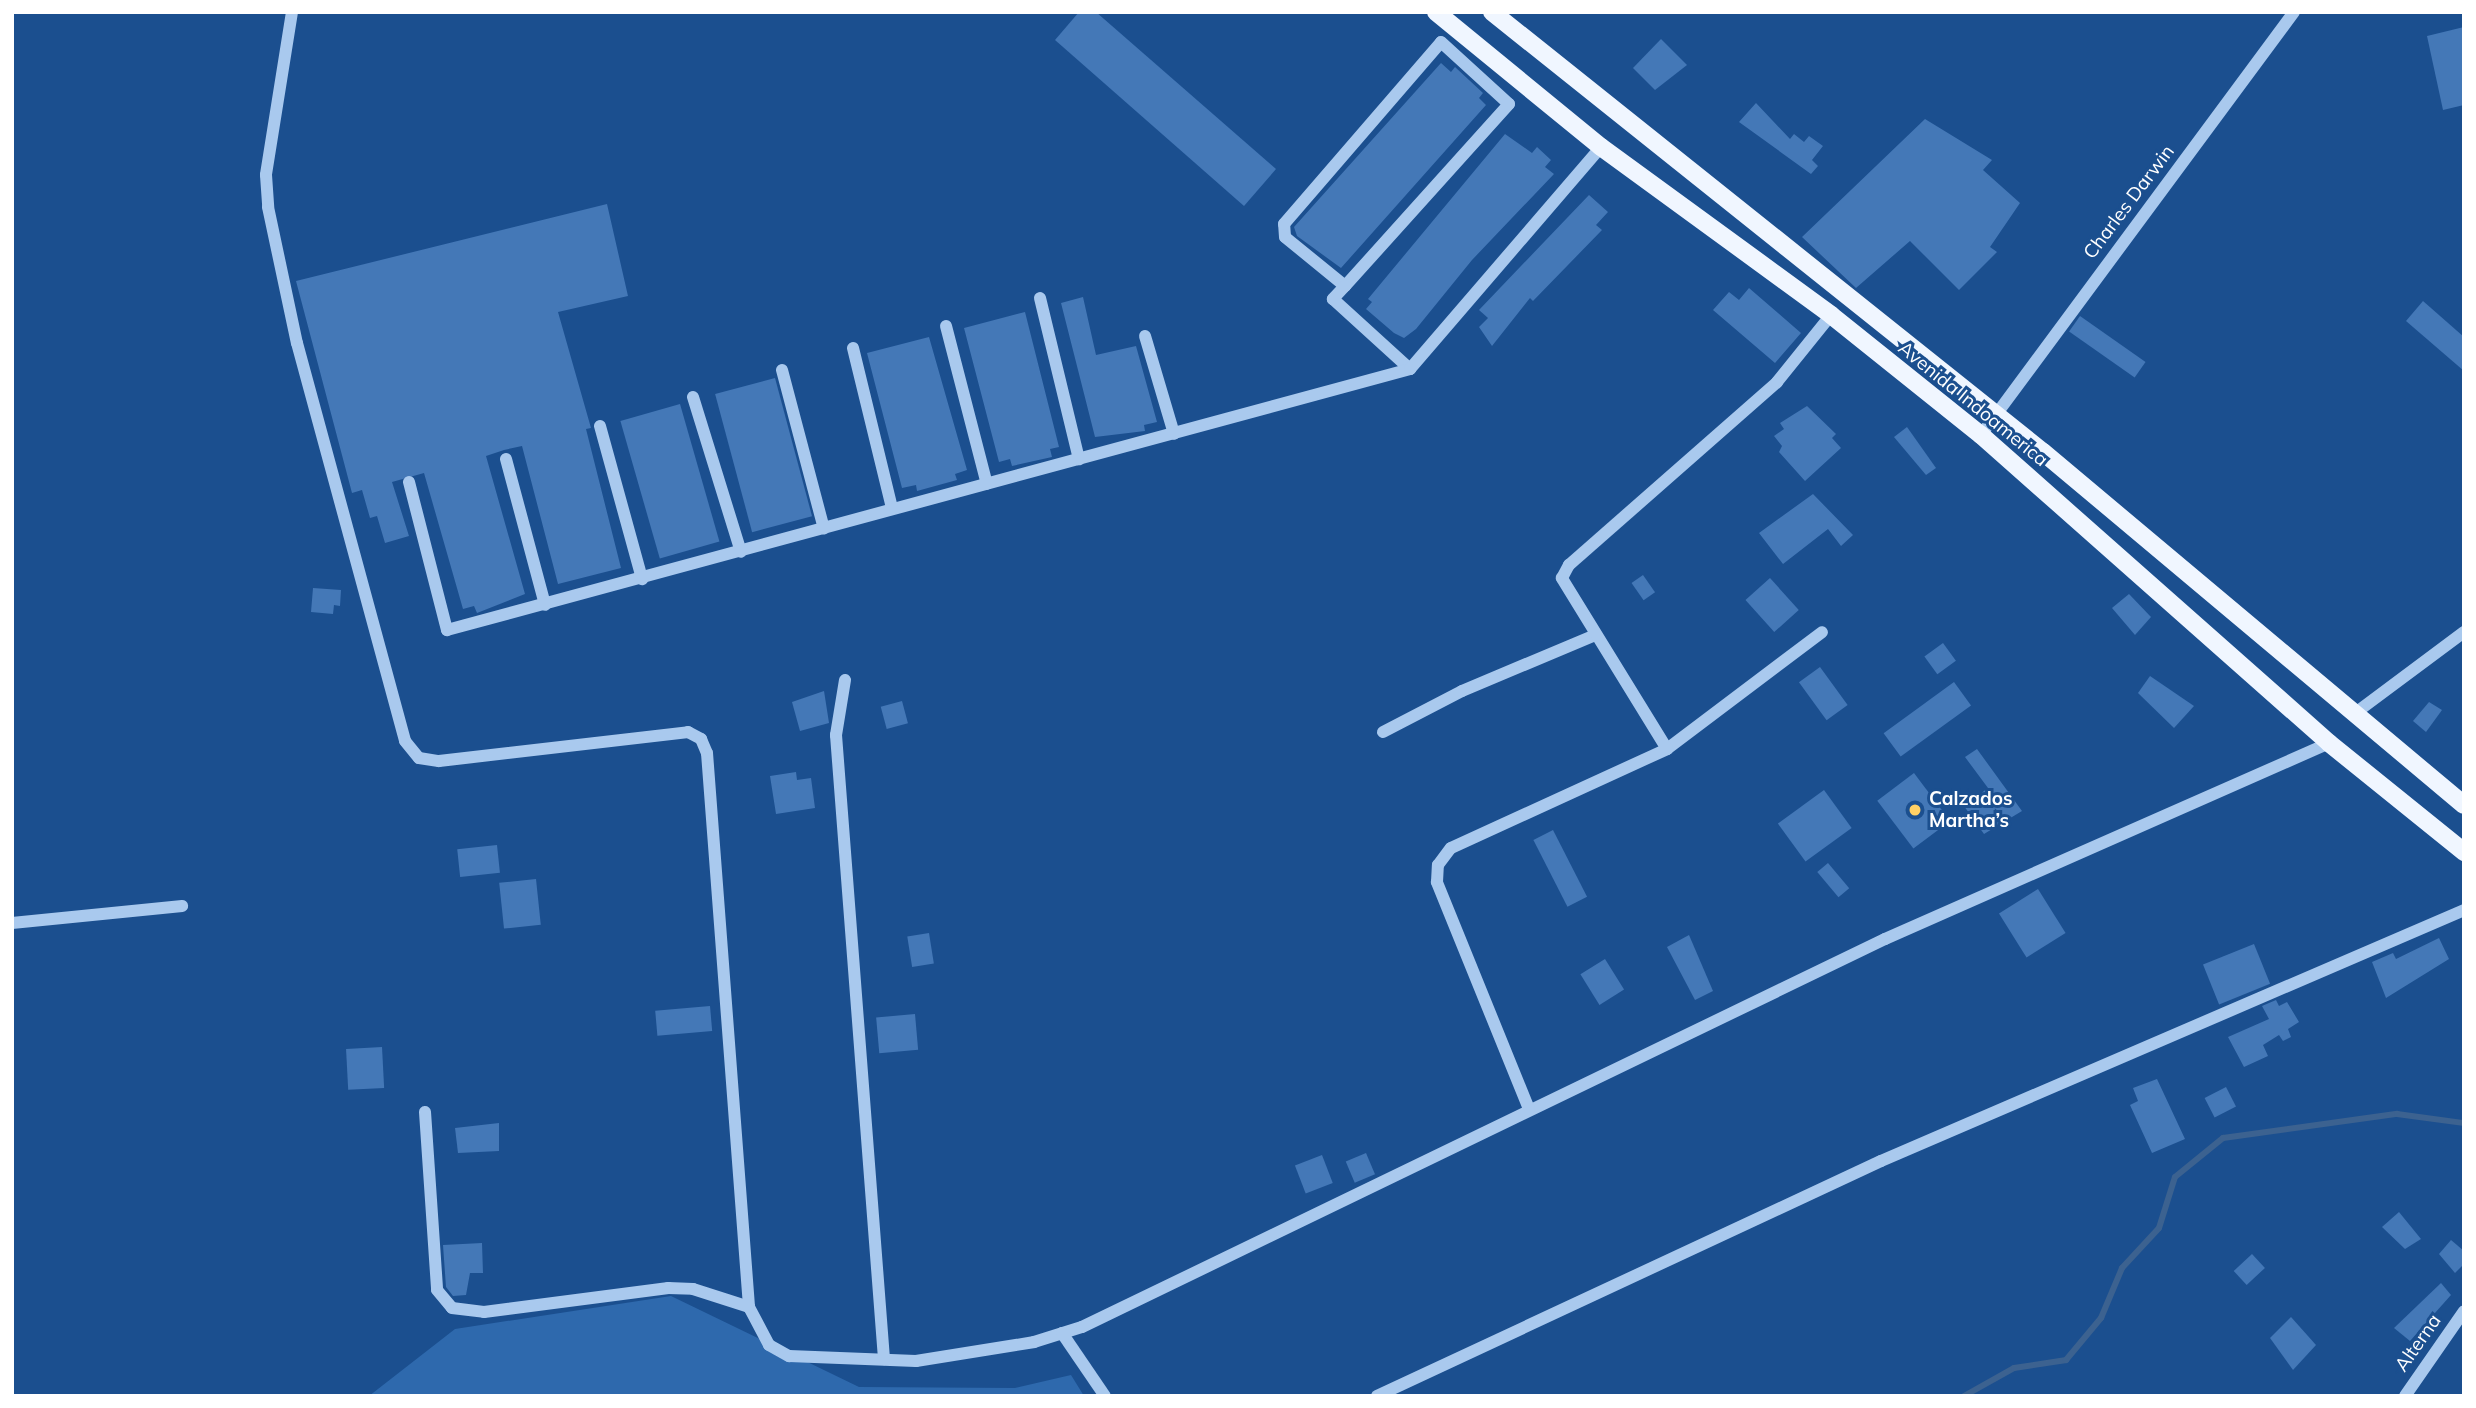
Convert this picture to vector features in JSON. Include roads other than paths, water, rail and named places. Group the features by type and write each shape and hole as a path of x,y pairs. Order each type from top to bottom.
{"main road":[{"name":"Avenida Indoamerica","path":"1436,12 1601,147 1830,315 1981,435 2329,743 2464,852"},
{"name":"Avenida Indoamerica","path":"1492,12 2015,431 2464,805"},
{"path":"2000,451 2015,431"}],"street":[{"path":"292,12 266,175 268,207 296,343 405,741 419,758 439,761 688,732 701,739 707,753 749,1307 769,1345 789,1356 916,1361 1062,1334 1885,939 2329,743"},
{"name":"Charles Darwin","path":"1981,435 2294,12"},
{"path":"1345,286 1285,237 1284,224 1441,43 1509,104 1345,286 1333,299 1410,369"},
{"path":"409,482 447,631 1410,369 1601,147"},
{"path":"1040,298 1079,459"},
{"path":"1667,749 1566,590 1562,578 1569,565 1777,382 1830,315"},
{"path":"946,326 987,484"},
{"path":"1145,336 1174,434"},
{"path":"853,348 892,508"},
{"path":"782,370 824,529"},
{"path":"693,397 741,552"},
{"path":"600,426 642,579"},
{"path":"506,459 545,605"},
{"path":"1529,1110 1437,882 1438,865 1451,848 1667,749 1822,632"},
{"path":"2354,714 2464,632"},
{"path":"1383,732 1462,691 1595,635"},
{"path":"845,680 837,749 884,1360"},
{"path":"12,923 182,906"},
{"path":"1377,1396 1881,1161 2464,910"},
{"path":"425,1112 437,1290 452,1308 484,1312 668,1288 693,1289 749,1307"},
{"name":"Alterna","path":"2405,1396 2464,1311"},
{"path":"1062,1334 1105,1396"}],"waterway":[{"path":"1964,1396 2014,1368 2066,1360 2101,1318 2122,1268 2159,1228 2175,1177 2223,1138 2397,1114 2464,1123"}],"place":[{"name":"Calzados Martha’s","path":"1915,810"}]}
